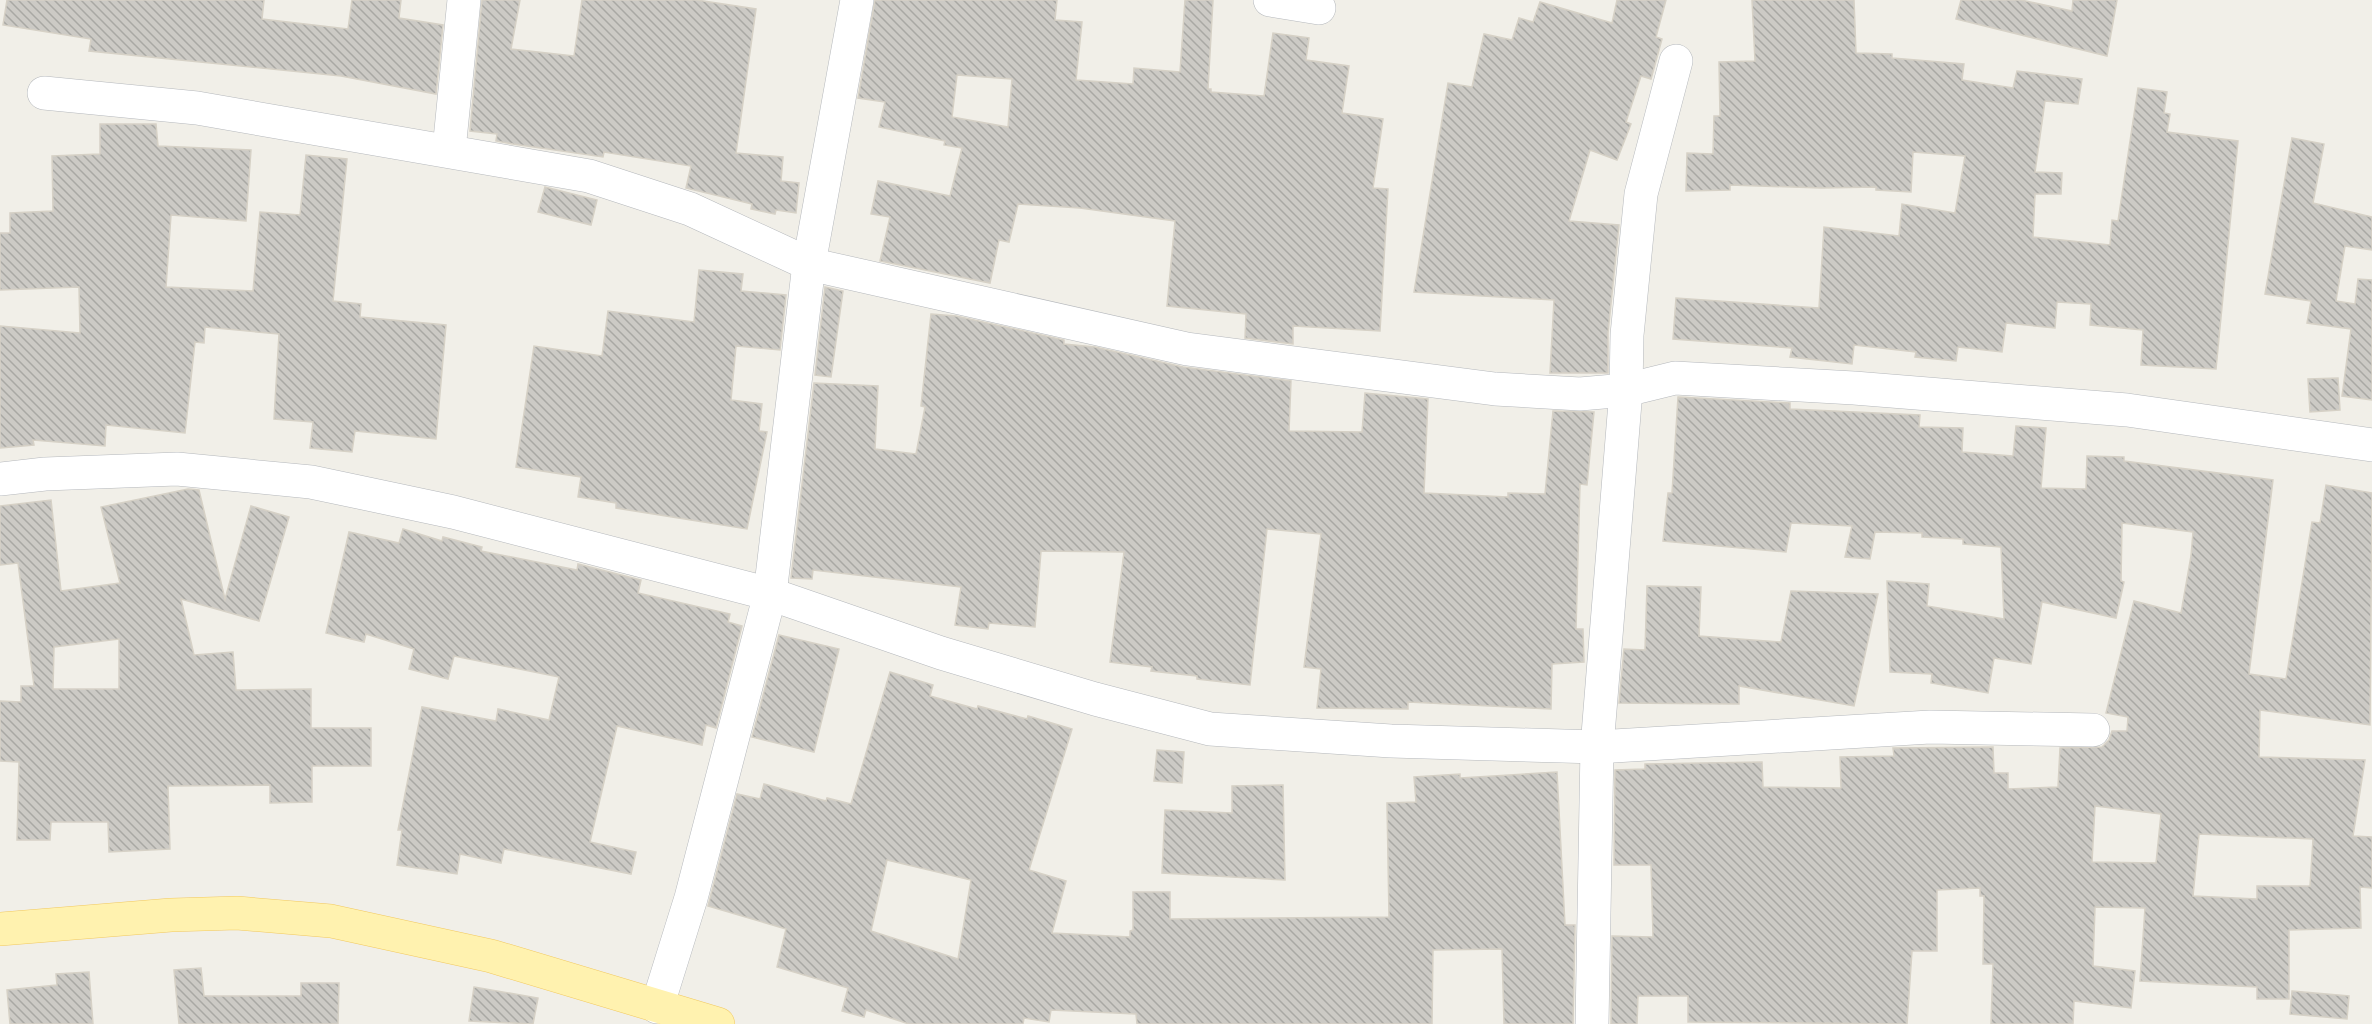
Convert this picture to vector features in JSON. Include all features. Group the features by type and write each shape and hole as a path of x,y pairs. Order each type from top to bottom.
{"main road":[{"path":"0,929 171,915 237,913 331,921 491,956 718,1024"}],"street":[{"path":"449,150 464,0"},
{"path":"657,1007 692,898 770,594 809,264 857,0"},
{"path":"1270,0 1319,8"},
{"path":"1592,1024 1597,747 1626,390 1627,335 1641,194 1676,61"},
{"path":"44,93 197,108 590,176 690,209 809,264 1187,349 1495,389 1580,394 1626,390 1675,378 1854,388 2127,410 2372,445"},
{"path":"0,479 45,474 177,469 311,482 453,512 770,594 941,653 1095,699 1210,729 1391,741 1597,747 1930,727 2093,730"}],"building":[{"path":"7,0 264,0 262,19 348,29 352,0 401,0 399,18 443,25 436,94 341,76 89,51 91,39 3,25"},
{"path":"482,0 520,0 511,49 574,56 582,0 697,0 756,9 736,153 783,157 781,181 799,183 796,213 776,210 775,214 751,209 752,204 686,188 691,166 604,152 603,157 513,144 496,141 497,134 470,131"},
{"path":"875,0 1057,0 1055,20 1082,22 1076,80 1133,84 1134,68 1180,72 1185,0 1213,0 1208,89 1211,89 1211,92 1264,96 1273,33 1309,38 1306,60 1349,66 1342,113 1383,119 1373,188 1388,189 1380,331 1293,326 1293,344 1245,338 1246,314 1167,306 1175,221 1080,208 1018,204 1009,242 999,240 990,283 880,261 890,217 871,214 878,181 950,196 962,148 944,145 945,141 879,127 885,102 858,98","holes":["957,75 1012,79 1008,127 952,117"]},
{"path":"1617,0 1666,0 1656,37 1662,39 1651,79 1641,76 1626,122 1631,124 1617,160 1590,150 1569,221 1619,225 1608,333 1608,373 1550,373 1554,300 1414,292 1448,83 1472,87 1484,34 1512,40 1519,18 1533,22 1540,2 1612,23"},
{"path":"1752,0 1854,0 1856,53 1892,54 1892,58 1964,64 1962,80 2013,88 2017,71 2082,79 2078,104 2045,101 2035,172 2062,173 2061,194 2035,194 2033,237 2110,245 2112,220 2118,221 2138,88 2167,92 2164,113 2170,114 2167,132 2238,141 2216,369 2141,365 2143,330 2090,325 2091,304 2057,302 2055,328 2006,323 2002,352 1958,347 1956,361 1915,357 1916,352 1854,345 1852,364 1790,357 1792,348 1673,339 1676,298 1819,308 1824,227 1899,236 1902,204 1955,213 1965,156 1913,152 1911,192 1876,190 1876,187 1730,185 1730,190 1686,191 1687,153 1713,154 1714,116 1720,116 1719,62 1755,61"},
{"path":"1961,0 2021,0 2072,11 2073,0 2117,0 2107,56 1956,19"},
{"path":"100,124 156,124 158,146 251,150 246,221 171,215 166,287 253,291 260,212 300,215 306,155 347,159 333,301 361,304 360,317 446,325 436,439 355,431 352,452 310,448 313,422 274,419 279,334 205,327 204,343 195,342 185,433 106,425 105,446 33,440 34,445 0,448 0,326 80,333 79,287 0,290 0,233 10,233 10,213 53,211 52,156 100,154"},
{"path":"2292,138 2324,144 2313,203 2372,217 2372,250 2345,246 2336,301 2355,304 2358,279 2372,280 2372,400 2342,396 2351,329 2307,323 2311,301 2265,294"},
{"path":"545,187 597,200 591,225 538,212"},
{"path":"699,270 743,274 741,291 786,295 780,350 736,346 731,400 762,404 759,431 767,432 747,529 616,508 616,503 578,497 581,477 516,467 534,346 602,356 608,311 694,322"},
{"path":"825,287 843,291 831,377 815,375"},
{"path":"931,314 956,316 1064,340 1064,344 1095,347 1183,367 1291,381 1289,431 1362,432 1365,393 1428,399 1424,493 1508,497 1508,493 1545,494 1553,411 1594,412 1587,485 1580,484 1576,629 1583,629 1584,662 1552,664 1551,709 1408,702 1408,709 1317,708 1321,669 1304,667 1321,534 1267,529 1250,685 1197,679 1197,676 1151,671 1152,667 1110,662 1124,552 1041,551 1035,627 989,623 988,629 955,625 961,587 813,570 812,579 791,578 814,383 878,386 875,449 916,454 925,407 921,406"},
{"path":"2338,378 2340,410 2310,412 2308,379"},
{"path":"1678,397 1790,403 1790,409 1920,415 1919,427 1963,428 1962,452 2013,456 2016,426 2046,428 2041,488 2086,489 2087,456 2124,457 2124,461 2273,480 2249,674 2286,679 2312,522 2320,523 2326,485 2372,493 2370,725 2260,710 2259,757 2365,760 2353,836 2372,837 2372,888 2360,887 2361,928 2289,930 2289,999 2257,999 2257,987 2140,981 2145,908 2095,907 2093,966 2135,971 2131,1008 2074,1001 2073,1024 1991,1024 1993,964 1983,964 1984,896 1980,896 1980,888 1937,890 1937,951 1912,951 1907,1024 1688,1022 1688,996 1638,996 1637,1024 1611,1024 1612,936 1653,937 1651,865 1614,865 1615,770 1645,769 1645,764 1762,762 1763,787 1841,788 1840,757 1894,756 1893,748 1993,747 1994,773 2008,773 2008,789 2058,787 2060,748 2102,747 2109,740 2112,731 2127,731 2128,717 2106,713 2134,601 2181,613 2191,556 2193,532 2122,523 2121,581 2124,582 2116,618 2042,602 2031,664 1994,658 1988,693 1931,683 1932,674 1890,672 1887,581 1929,584 1927,606 2004,619 2001,547 1963,544 1963,539 1922,537 1922,533 1875,532 1870,559 1845,557 1852,526 1791,523 1786,552 1663,541 1668,493 1672,493","holes":["2095,806 2161,814 2156,863 2092,862","2199,834 2313,839 2310,886 2257,886 2257,899 2193,896"]},
{"path":"188,489 199,490 225,599 251,506 289,517 259,621 181,599 194,655 233,652 236,690 311,689 311,728 371,728 371,766 312,766 312,802 270,803 270,785 168,786 170,849 109,852 108,822 51,822 50,840 17,840 19,762 0,761 0,701 21,702 21,686 34,686 18,563 0,565 0,506 51,500 61,591 120,583 101,507","holes":["119,639 119,689 53,689 54,647"]},
{"path":"403,529 442,541 443,537 482,547 481,551 577,570 578,564 641,580 638,593 730,614 728,622 742,626 716,728 706,725 702,745 617,726 590,842 636,852 631,874 504,849 501,863 460,854 457,874 397,865 402,830 398,830 422,707 496,721 498,709 549,720 559,677 454,656 448,679 409,669 414,649 366,634 364,642 326,633 349,532 399,543"},
{"path":"1647,586 1701,587 1699,636 1781,642 1791,591 1878,594 1854,706 1739,686 1739,704 1619,703 1624,649 1645,650"},
{"path":"779,635 839,649 814,752 752,737"},
{"path":"890,672 933,685 930,696 977,709 978,706 1027,719 1028,716 1072,729 1029,870 1066,881 1052,933 1130,937 1130,931 1133,930 1133,892 1170,892 1170,919 1389,917 1387,803 1416,802 1414,777 1460,774 1460,778 1557,772 1565,925 1575,925 1573,1024 1504,1024 1502,949 1433,950 1432,1024 1137,1024 1136,1014 1051,1010 1049,1022 1024,1018 1023,1024 909,1024 866,1010 864,1017 842,1011 848,988 777,967 786,929 708,906 737,794 760,799 764,784 826,801 827,798 851,804","holes":["887,860 971,880 958,959 871,931"]},
{"path":"1157,750 1184,752 1182,783 1154,781"},
{"path":"1283,785 1285,880 1162,873 1165,810 1232,813 1232,786"},
{"path":"201,968 204,996 301,996 301,983 339,983 338,1024 179,1024 174,970"},
{"path":"89,972 93,1024 10,1024 7,990 57,985 56,974"},
{"path":"474,987 538,998 533,1024 469,1021"},
{"path":"2292,991 2349,996 2347,1019 2290,1014"}]}
